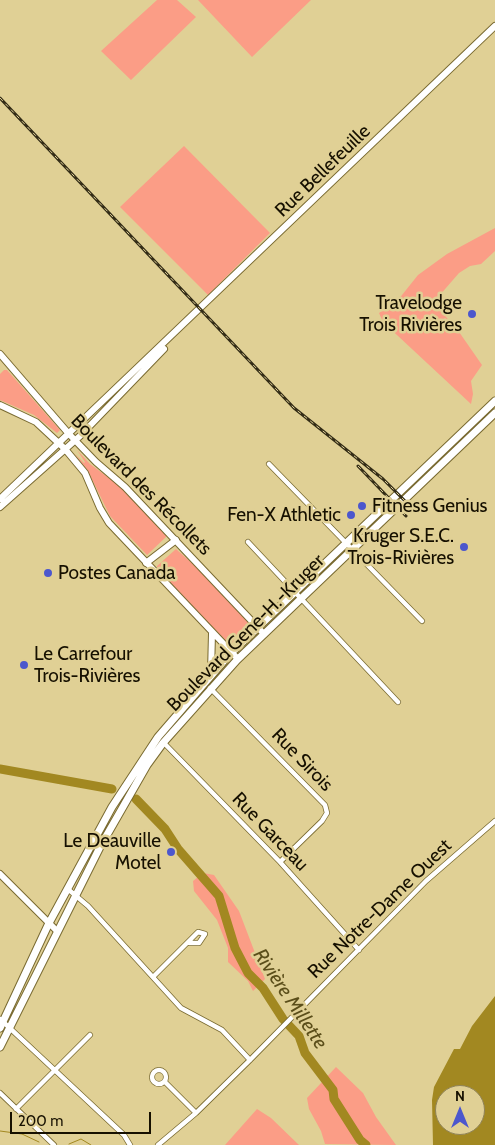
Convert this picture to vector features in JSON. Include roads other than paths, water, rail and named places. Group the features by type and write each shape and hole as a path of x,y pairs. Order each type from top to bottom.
{"main road":[{"name":"Boulevard Gene-H.-Kruger","path":"1,1023 49,924 69,890 114,803 158,737 203,682 231,653 495,401"},
{"name":"Boulevard Gene-H.-Kruger","path":"0,1048 75,895 122,807 147,765 164,743 238,659 495,413"}],"street":[{"name":"Rue Bellefeuille","path":"0,499 172,337 495,26"},
{"name":"Rue Bellefeuille","path":"0,508 75,441 130,387 162,352 172,337"},
{"name":"Boulevard des Récollets","path":"0,354 75,441 123,485 264,634"},
{"path":"0,366 6,360"},
{"name":"Boulevard des Récollets","path":"0,405 36,422 66,449 87,475 108,520 146,563 238,659"},
{"path":"269,464 422,621"},
{"path":"146,563 176,540"},
{"path":"248,542 300,600 398,702"},
{"path":"212,633 212,673"},
{"name":"Rue Sirois","path":"203,682 325,805 327,813 322,821 280,862"},
{"name":"Rue Garceau","path":"158,737 280,862 359,950"},
{"name":"Rue Notre-Dame Ouest","path":"158,1145 196,1113 250,1060 426,881 495,821"},
{"path":"0,874 57,931"},
{"path":"69,890 88,906 181,1008 222,1030 250,1060"},
{"path":"153,977 189,943"},
{"path":"1,1023 10,1028 56,1070 124,1135 130,1145"},
{"path":"16,1109 90,1035"},
{"path":"165,1082 196,1113"},
{"path":"0,1093 54,1145"}],"waterway":[{"name":"Rivière Millette","path":"0,769 112,789"},
{"name":"Rivière Millette","path":"136,799 165,829 178,849 219,896 235,948 248,973 263,988 283,1019 299,1036 305,1053 333,1090 334,1099 360,1140 366,1145"},
{"path":"0,1131 22,1134 39,1142"},
{"path":"69,1144 81,1139 91,1145"}],"railway":[{"path":"0,98 294,408 383,479 413,509"},
{"path":"358,466 406,516"}],"place":[{"name":"Travelodge Trois Rivières","path":"472,314"},
{"name":"Fitness Genius","path":"362,506"},
{"name":"Fen-X Athletic","path":"351,515"},
{"name":"Kruger S.E.C. Trois-Rivières","path":"464,547"},
{"name":"Postes Canada","path":"48,573"},
{"name":"Le Carrefour Trois-Rivières","path":"24,665"},
{"name":"Le Deauville Motel","path":"171,852"}]}
